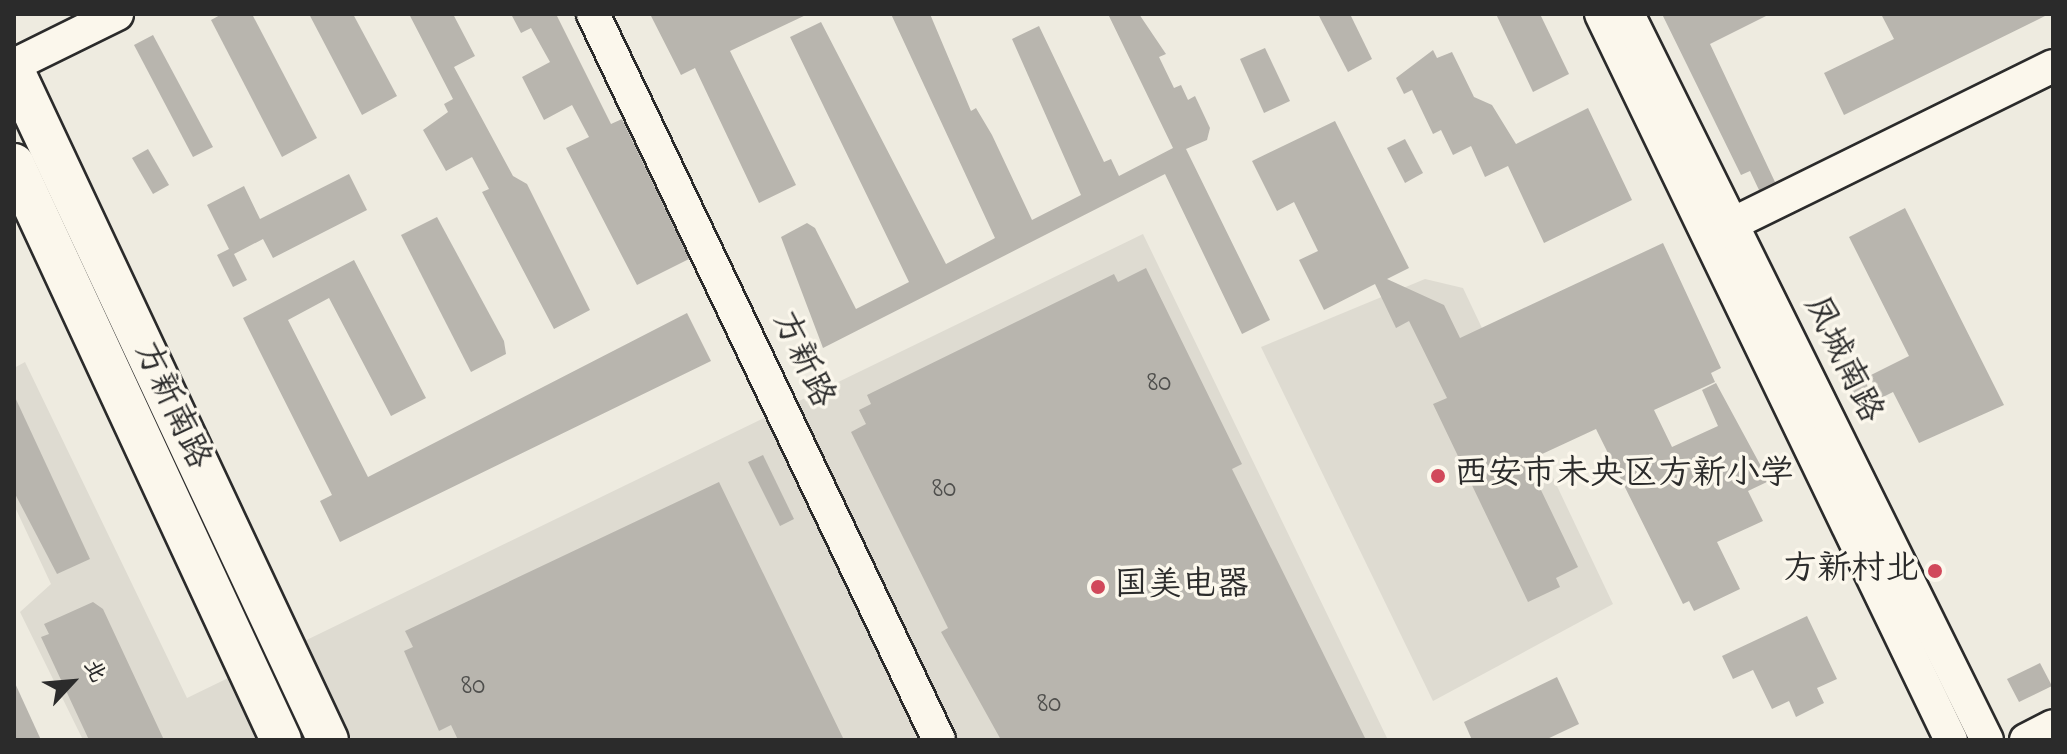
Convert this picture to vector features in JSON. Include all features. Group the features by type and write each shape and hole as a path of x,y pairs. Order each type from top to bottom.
{"main road":[{"name":"方新南路","path":"14,71 328,740"},
{"name":"方新南路","path":"14,164 281,740"}],"street":[{"path":"14,65 117,14"},
{"name":"方新路","path":"593,14 939,740"},
{"name":"凤城南路","path":"1601,14 1951,740"},
{"name":"凤城南路","path":"1628,14 1987,740"},
{"path":"1732,224 2053,66"},
{"path":"2026,740 2053,726"}],"shaded area":[{"path":"1143,234 1388,740 83,740 20,612 51,584 14,505 14,368 25,362 187,698"},
{"name":"西安市未央区方新小学","path":"1425,279 1463,288 1613,604 1433,701 1261,347"}],"building":[{"path":"222,14 252,14 317,138 282,157 211,20"},
{"path":"309,14 353,14 397,96 362,115"},
{"path":"409,14 453,14 475,56 454,67 513,176 527,184 590,310 554,329 482,192 489,189 472,157 446,171 423,130 448,112 444,104 453,99"},
{"path":"511,14 556,14 611,124 622,119 689,259 637,285 566,148 589,137 572,105 544,120 522,77 550,62 531,28 521,33"},
{"path":"650,14 808,14 730,51 796,185 759,203 695,68 681,75"},
{"path":"891,14 930,14 971,111 976,108 992,135 1032,220 1081,195 1012,39 1039,26 1104,162 1111,159 1119,176 1173,148 1108,14 1139,14 1166,54 1159,57 1174,88 1181,85 1188,100 1195,96 1210,128 1207,140 1186,149 1270,320 1242,334 1165,174 823,348 781,237 807,223 815,228 856,309 909,282 790,37 821,22 946,264 995,238"},
{"path":"1318,14 1350,14 1372,59 1348,72"},
{"path":"1496,14 1540,14 1569,74 1533,92"},
{"path":"1662,14 1770,14 1710,44 1775,182 1759,190 1750,171 1741,175"},
{"path":"1881,14 2049,14 1844,115 1824,73 1894,39"},
{"path":"153,35 213,147 193,157 134,45"},
{"path":"1265,48 1290,101 1264,113 1240,59"},
{"path":"1433,50 1437,58 1452,52 1474,97 1492,105 1516,144 1588,108 1632,200 1544,243 1508,166 1485,177 1471,146 1453,155 1441,130 1433,134 1412,90 1404,94 1396,78"},
{"path":"1335,121 1409,268 1387,279 1444,305 1460,338 1663,243 1721,368 1711,373 1715,382 1654,410 1672,447 1718,426 1702,390 1716,383 1769,481 1748,491 1763,521 1717,542 1740,589 1694,611 1689,601 1683,604 1596,429 1527,461 1578,567 1556,578 1560,587 1528,602 1433,404 1447,398 1409,321 1396,328 1375,284 1324,310 1299,260 1318,251 1294,202 1277,211 1252,161"},
{"path":"1405,139 1423,173 1405,183 1387,148"},
{"path":"148,149 169,185 153,194 132,158"},
{"path":"349,174 367,210 273,258 263,239 234,254 247,280 233,287 217,255 229,249 207,205 244,186 260,219"},
{"path":"1905,208 2004,405 1919,443 1893,392 1881,398 1869,376 1909,356 1849,237"},
{"path":"437,217 504,341 506,354 471,372 401,235"},
{"path":"354,260 426,398 391,416 329,298 288,320 368,477 687,313 711,361 340,542 320,501 332,495 243,318"},
{"path":"1146,268 1242,464 1232,469 1366,740 1001,740 941,632 948,628 851,432 866,424 859,410 871,404 867,395 1114,274 1118,282"},
{"path":"1860,371 1870,391 1852,400 1842,380"},
{"path":"14,395 90,559 57,574 14,492"},
{"path":"763,455 794,519 780,526 748,462"},
{"path":"719,482 844,740 458,740 451,725 439,731 404,651 413,647 405,631"},
{"path":"93,602 103,609 164,740 89,740 41,637 49,634 44,624"},
{"path":"1807,616 1837,679 1817,688 1824,703 1796,717 1789,701 1772,709 1753,670 1733,679 1722,656"},
{"path":"2040,663 2052,686 2019,702 2007,679"},
{"path":"1557,677 1579,724 1545,740 1472,740 1464,722"},
{"path":"14,681 41,740 14,740"}],"place":[{"name":"西安市未央区方新小学","path":"1438,476"},
{"name":"方新村北","path":"1935,571"},
{"name":"国美电器","path":"1098,587"}]}
